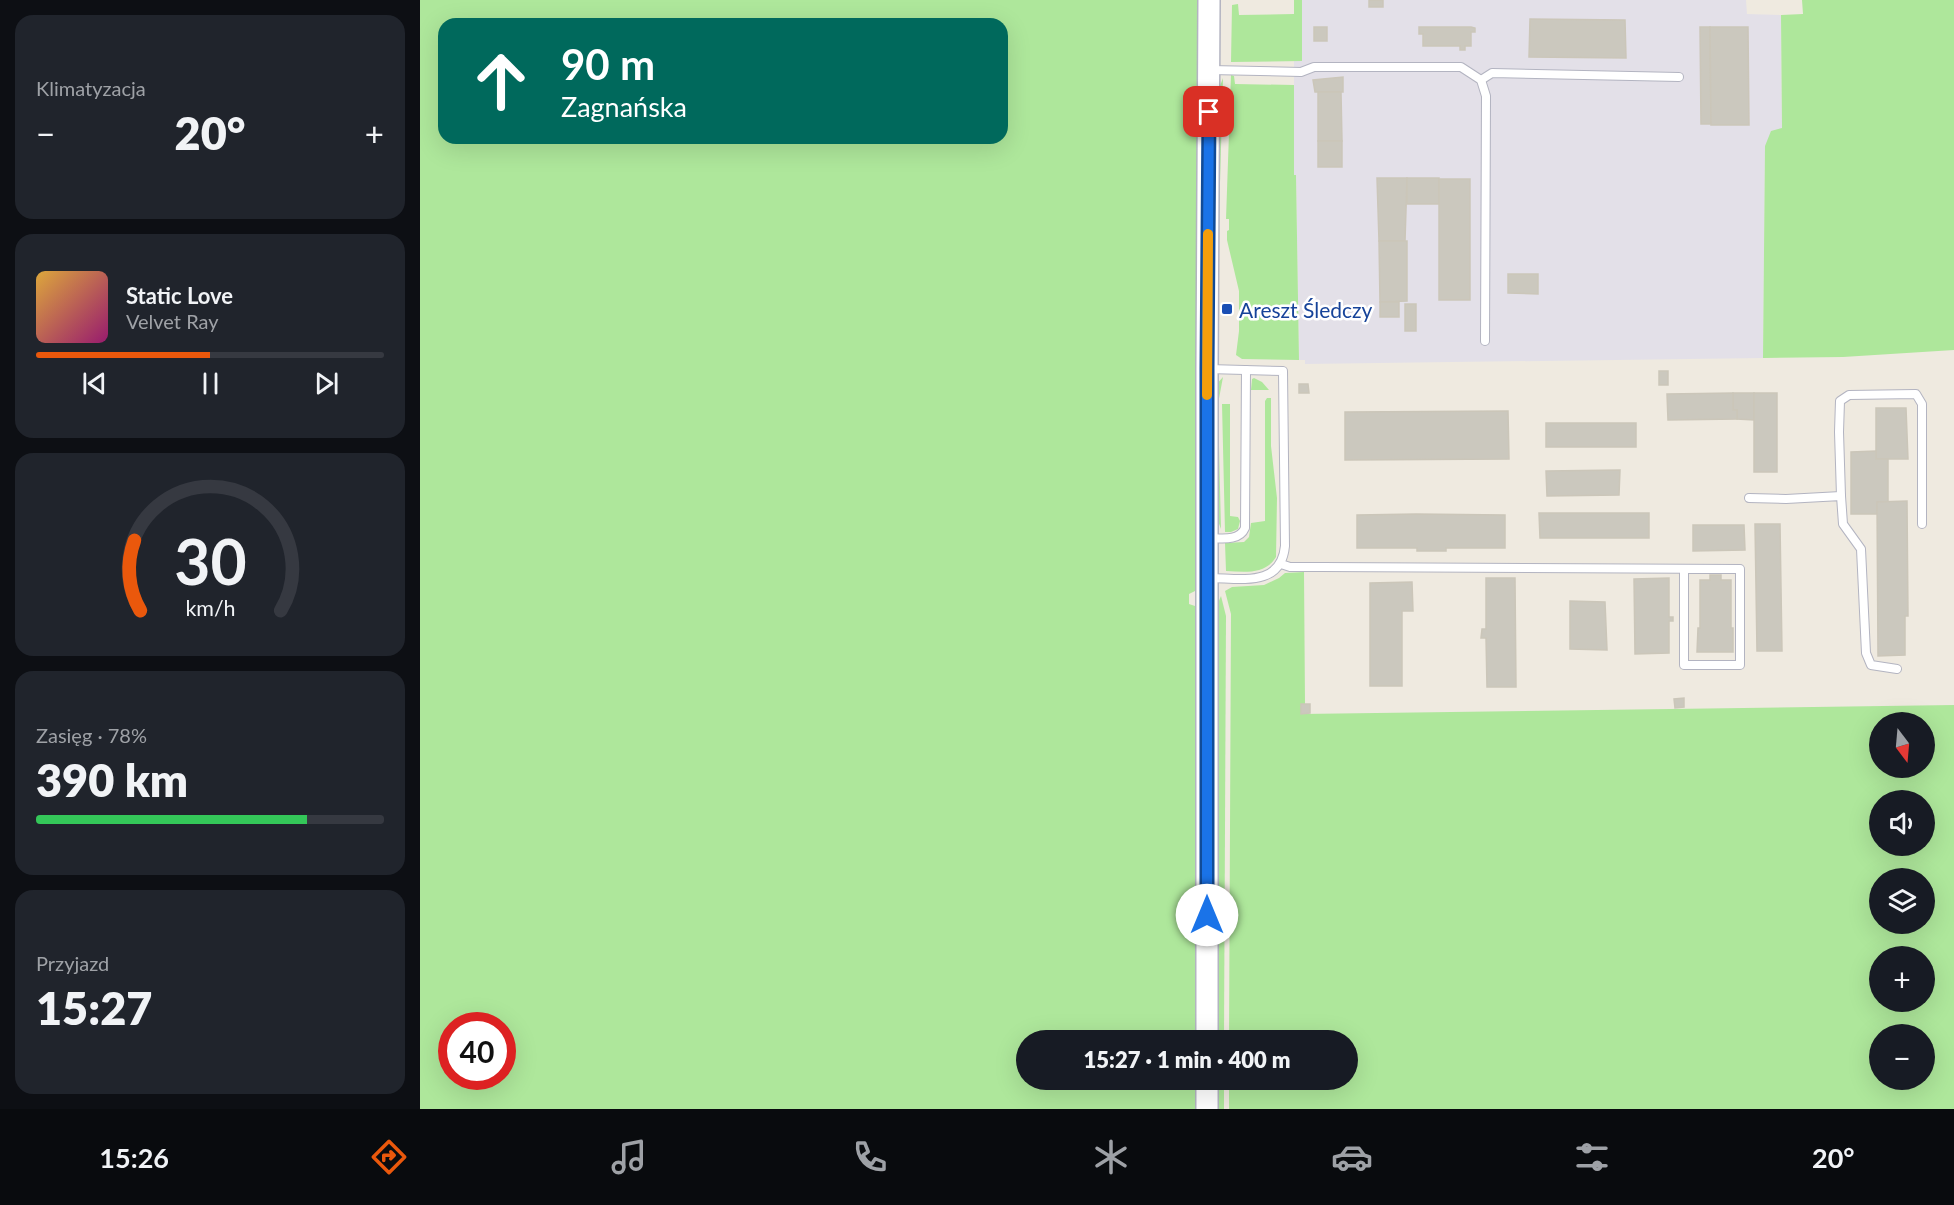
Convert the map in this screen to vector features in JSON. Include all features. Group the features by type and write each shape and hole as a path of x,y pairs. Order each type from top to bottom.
{"street":[{"path":"1207,1030 1209,0"},
{"path":"1207,1090 1207,1109"}],"lane":[{"path":"1209,70 1301,72 1314,66 1461,67 1481,80 1485,96 1485,341"},
{"path":"1481,80 1492,73 1679,77"},
{"path":"1207,369 1283,371 1285,546 1281,564 1272,573 1261,578 1208,578"},
{"path":"1208,538 1237,537 1245,528 1246,370"},
{"path":"1897,669 1871,665 1866,653 1861,549 1843,524 1840,401 1850,395 1917,394 1922,404 1922,524"},
{"path":"1749,498 1786,499 1841,496"},
{"path":"1281,564 1290,567 1740,569 1740,665 1684,665 1684,569"}],"shaded area":[{"path":"1302,0 1746,0 1747,14 1781,15 1782,128 1765,146 1763,358 1305,364 1305,360 1299,360 1296,175 1294,175 1294,61 1302,61"}],"green space":[{"path":"420,0 1199,0 1200,405 1196,469 1196,585 1195,591 1189,594 1189,604 1195,606 1196,609 1201,679 1201,1030 1016,1030 1016,1090 1201,1090 1201,1109 420,1109"},
{"path":"1294,0 1302,0 1302,61 1231,62 1232,5 1238,4 1239,15 1294,14"},
{"path":"1802,0 1954,0 1954,350 1843,357 1763,358 1765,146 1771,131 1782,128 1781,15 1803,14"},
{"path":"1231,75 1234,76 1235,84 1294,85 1299,360 1242,359 1236,355 1239,331 1239,291 1227,240 1229,219 1226,219"},
{"path":"1223,78 1219,217 1217,212 1220,86"},
{"path":"1223,377 1218,404 1221,529 1218,521 1215,386"},
{"path":"1254,378 1262,382 1269,390 1251,390"},
{"path":"1271,398 1271,446 1277,498 1276,557 1260,570 1226,571 1225,543 1244,542 1249,537 1251,523 1265,521 1265,401"},
{"path":"1222,404 1230,404 1230,516 1238,517 1240,521 1238,529 1225,532"},
{"path":"1304,572 1305,704 1301,704 1301,714 1954,705 1954,1109 1229,1109 1229,1090 1358,1090 1358,1030 1229,1030 1231,614 1225,591 1232,587 1264,585 1285,573"},
{"path":"1221,596 1226,616 1224,1030 1213,1030 1215,662 1218,603"},
{"path":"1213,1090 1224,1090 1224,1109 1213,1109"}],"building":[{"path":"1369,0 1383,0 1383,7 1369,7"},
{"path":"1530,19 1625,20 1626,58 1529,57"},
{"path":"1314,27 1327,27 1327,41 1314,41"},
{"path":"1419,27 1471,27 1475,28 1475,32 1471,32 1471,46 1465,46 1465,50 1460,50 1460,46 1423,46 1423,34 1419,34"},
{"path":"1700,27 1710,27 1711,124 1701,124"},
{"path":"1710,27 1748,27 1749,125 1711,125"},
{"path":"1343,77 1343,92 1315,92 1313,80"},
{"path":"1318,92 1341,92 1342,141 1318,141"},
{"path":"1318,141 1342,141 1342,167 1318,167"},
{"path":"1377,178 1407,178 1405,241 1379,241"},
{"path":"1407,178 1439,178 1439,204 1407,204"},
{"path":"1439,179 1470,179 1470,300 1439,300"},
{"path":"1379,241 1407,241 1407,301 1380,302"},
{"path":"1508,274 1538,274 1538,294 1508,293"},
{"path":"1380,302 1399,302 1399,317 1380,317"},
{"path":"1225,304 1229,304 1229,315 1225,315"},
{"path":"1405,304 1416,304 1416,331 1405,331"},
{"path":"1659,371 1668,371 1668,385 1659,385"},
{"path":"1299,384 1308,384 1309,393 1299,393"},
{"path":"1733,393 1754,393 1754,420 1737,419 1737,410 1733,410"},
{"path":"1733,393 1733,410 1737,410 1737,419 1668,420 1667,394"},
{"path":"1754,393 1777,393 1777,472 1754,472"},
{"path":"1876,408 1906,408 1908,459 1876,459"},
{"path":"1508,411 1509,459 1345,460 1345,412"},
{"path":"1546,423 1636,423 1636,447 1546,447"},
{"path":"1876,451 1876,459 1888,459 1888,502 1877,502 1877,514 1851,514 1851,452"},
{"path":"1620,470 1619,495 1547,496 1546,471"},
{"path":"1907,501 1908,616 1905,616 1905,655 1878,656 1877,502"},
{"path":"1539,513 1649,513 1649,538 1540,538"},
{"path":"1357,515 1505,515 1505,548 1446,548 1446,551 1417,551 1417,548 1357,548"},
{"path":"1755,524 1780,524 1782,651 1757,651"},
{"path":"1693,525 1744,525 1745,550 1693,551"},
{"path":"1710,575 1721,575 1721,580 1731,580 1733,652 1697,652 1698,628 1700,628 1700,580 1710,580"},
{"path":"1486,578 1515,578 1516,687 1487,687 1486,638 1481,638 1482,629 1486,629"},
{"path":"1669,578 1669,617 1673,617 1673,621 1669,621 1669,653 1635,654 1634,579"},
{"path":"1412,582 1413,611 1402,611 1402,686 1370,686 1370,583"},
{"path":"1570,601 1605,602 1607,650 1570,649"},
{"path":"1684,698 1684,707 1675,708 1674,699"},
{"path":"1301,704 1310,704 1310,713 1301,714"}],"slow traffic":[{"path":"1207,395 1208,234"}],"place":[{"name":"Areszt Śledczy","path":"1227,309"}],"route":[{"path":"1207,915 1209,112"}]}
